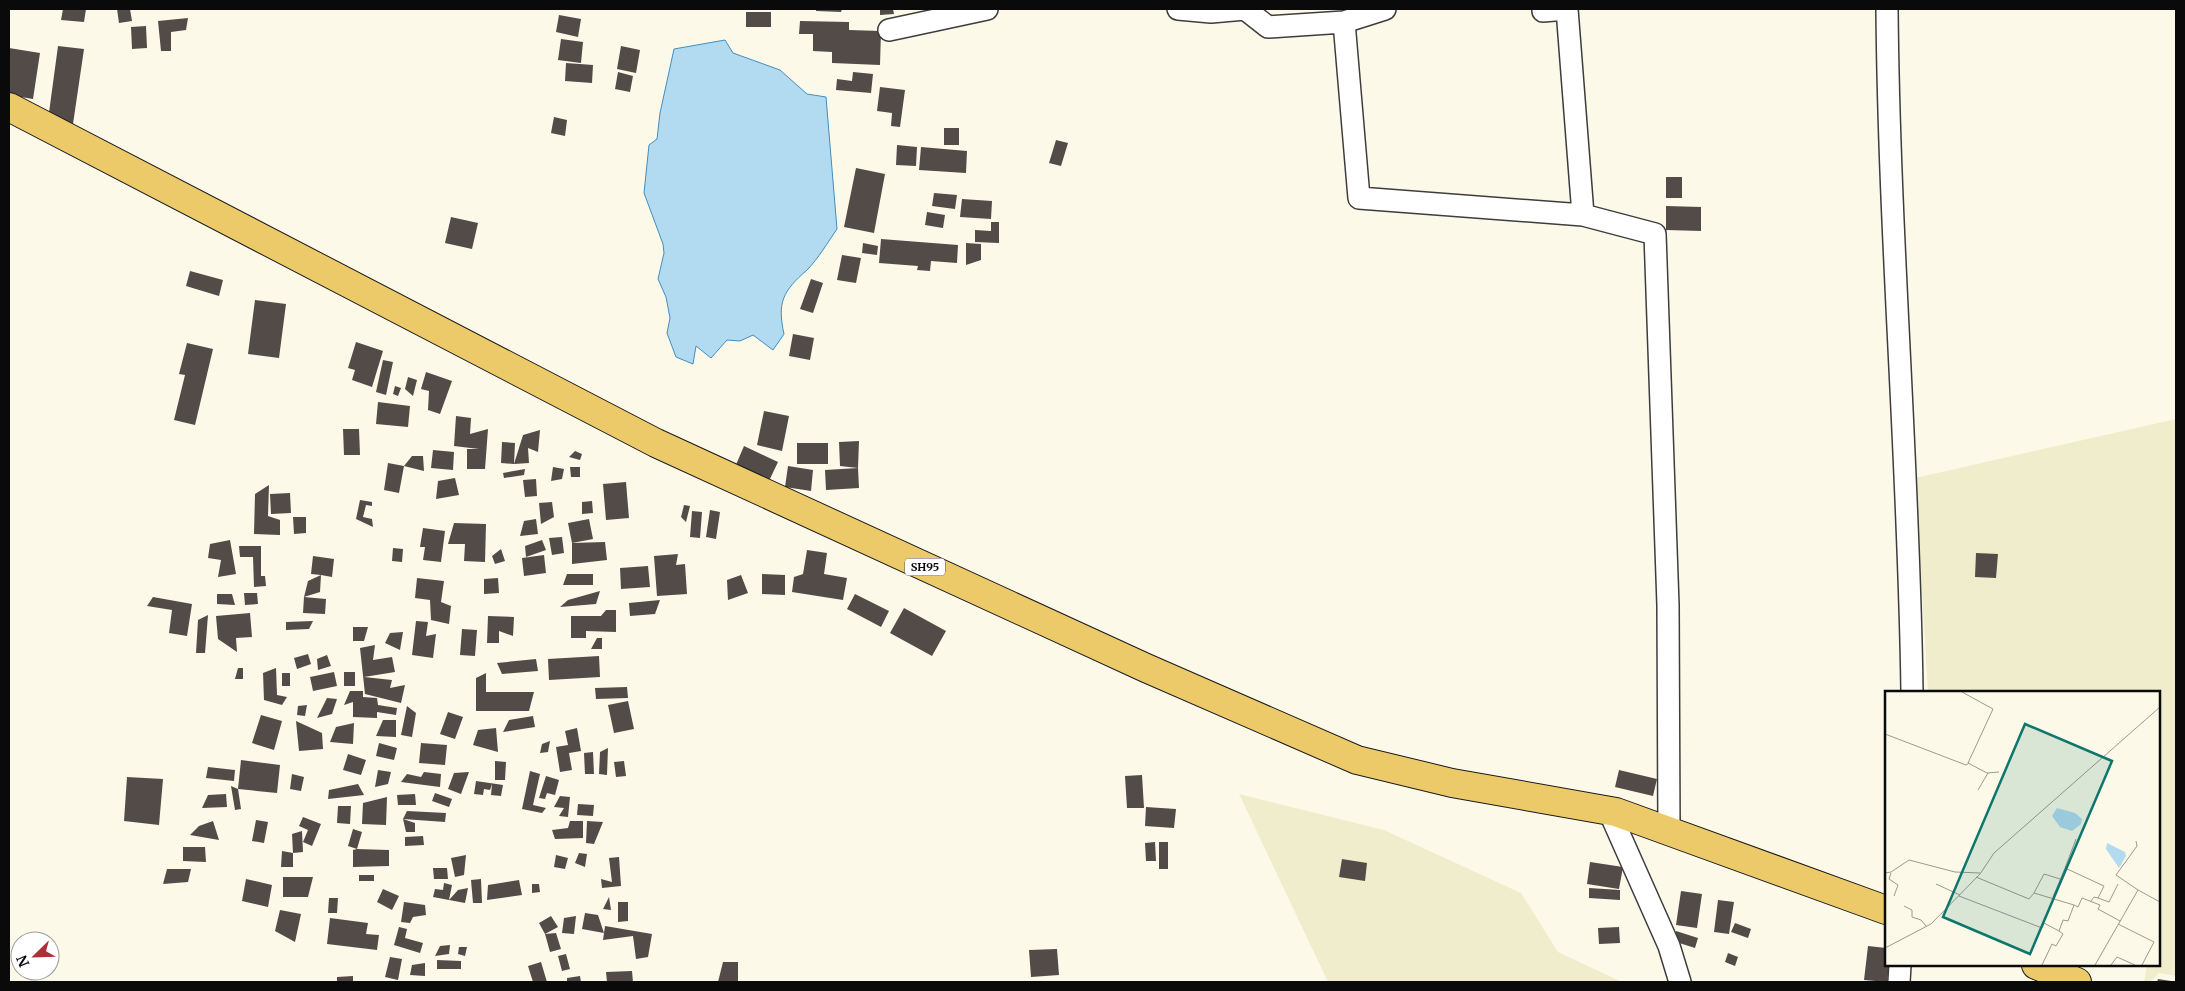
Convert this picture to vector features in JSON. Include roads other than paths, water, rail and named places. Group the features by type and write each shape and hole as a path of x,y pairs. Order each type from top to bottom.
{"main road":[{"name":"SH95","path":"9,107 656,444 1146,668 1357,760 1452,782 1609,811 1885,910"},
{"path":"2038,966 2077,982"}],"street":[{"path":"889,30 987,9"},
{"path":"1178,9 1212,11 1245,9 1268,27 1344,22 1385,9"},
{"path":"1538,10 1566,9 1583,215"},
{"path":"1887,9 1888,113 1911,590 1912,691"},
{"path":"1344,22 1360,198 1583,215 1655,234 1668,605 1669,832"},
{"path":"1609,811 1669,946 1680,982"},
{"path":"1899,982 1900,966"}],"water":[{"path":"725,40 733,53 780,70 807,94 826,97 837,229 815,261 787,291 781,313 784,334 773,350 753,335 740,341 727,340 711,358 696,346 693,364 676,357 667,333 670,318 666,297 658,279 664,253 663,244 644,193 649,145 657,139 660,113 674,49"}]}
